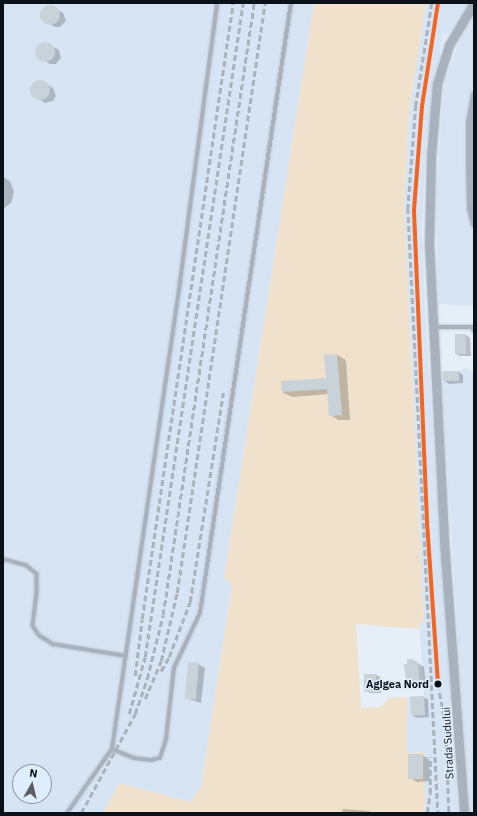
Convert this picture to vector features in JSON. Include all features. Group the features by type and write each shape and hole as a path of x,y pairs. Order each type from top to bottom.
{"street":[{"name":"Strada Sudului","path":"464,813 444,538 429,238 431,156 437,84 449,45 471,4"},
{"path":"474,94 469,121 470,208 474,224"}],"lane":[{"path":"68,813 112,750 217,3"},
{"path":"112,750 134,758 151,760 160,758 166,739 174,668 200,613 291,3"},
{"path":"433,327 472,327 474,330"},
{"path":"3,559 26,565 37,574 37,593 33,626 40,635 53,644 126,656"}],"shaded area":[{"path":"3,3 314,3 224,578 232,584 201,787 191,802 119,783 103,813 3,813"},
{"path":"314,3 426,3 409,113 404,205 424,622 419,623 420,629 356,624 361,708 381,707 389,698 407,697 407,753 424,752 425,807 423,813 103,813 119,783 191,802 201,787 232,584 224,578"},
{"path":"426,3 474,3 474,306 438,304 436,196 444,83 461,37 443,34 426,142 422,228 425,310 458,813 423,813 424,752 407,753 407,697 424,696 419,622 424,622 404,205 409,113"},
{"path":"465,368 474,372 474,813 469,813 441,372 459,371"}],"building":[{"path":"50,5 57,8 60,15 57,22 50,25 43,22 40,15 43,8"},
{"path":"45,42 52,45 55,52 52,59 45,62 38,59 35,52 38,45"},
{"path":"40,80 47,83 50,90 47,97 40,100 33,97 30,90 33,83"},
{"path":"455,334 466,334 466,354 455,354"},
{"path":"337,354 342,415 329,416 327,389 282,392 281,381 326,378 324,355"},
{"path":"443,371 459,371 459,381 443,381"},
{"path":"407,659 414,659 414,663 418,662 419,682 406,683 404,664 407,664"},
{"path":"188,662 199,663 196,700 185,699"},
{"path":"364,674 376,674 376,692 364,692"},
{"path":"424,696 425,715 411,716 410,697"},
{"path":"408,754 423,754 423,779 408,779"}],"railway":[{"path":"135,676 142,619 233,3"},
{"path":"129,714 145,657 243,3"},
{"path":"81,813 135,714 147,679 163,615 254,3"},
{"path":"145,699 161,661 177,593 265,3"},
{"path":"432,3 416,105 408,208 438,813"},
{"path":"161,671 169,657 190,602 223,393"},
{"path":"438,684 446,725 449,813"},
{"path":"427,813 430,794 430,757"}],"transit line":[{"path":"438,3 422,106 414,211 427,522 438,684"}],"place":[{"name":"Agigea Nord","path":"438,684"}]}
